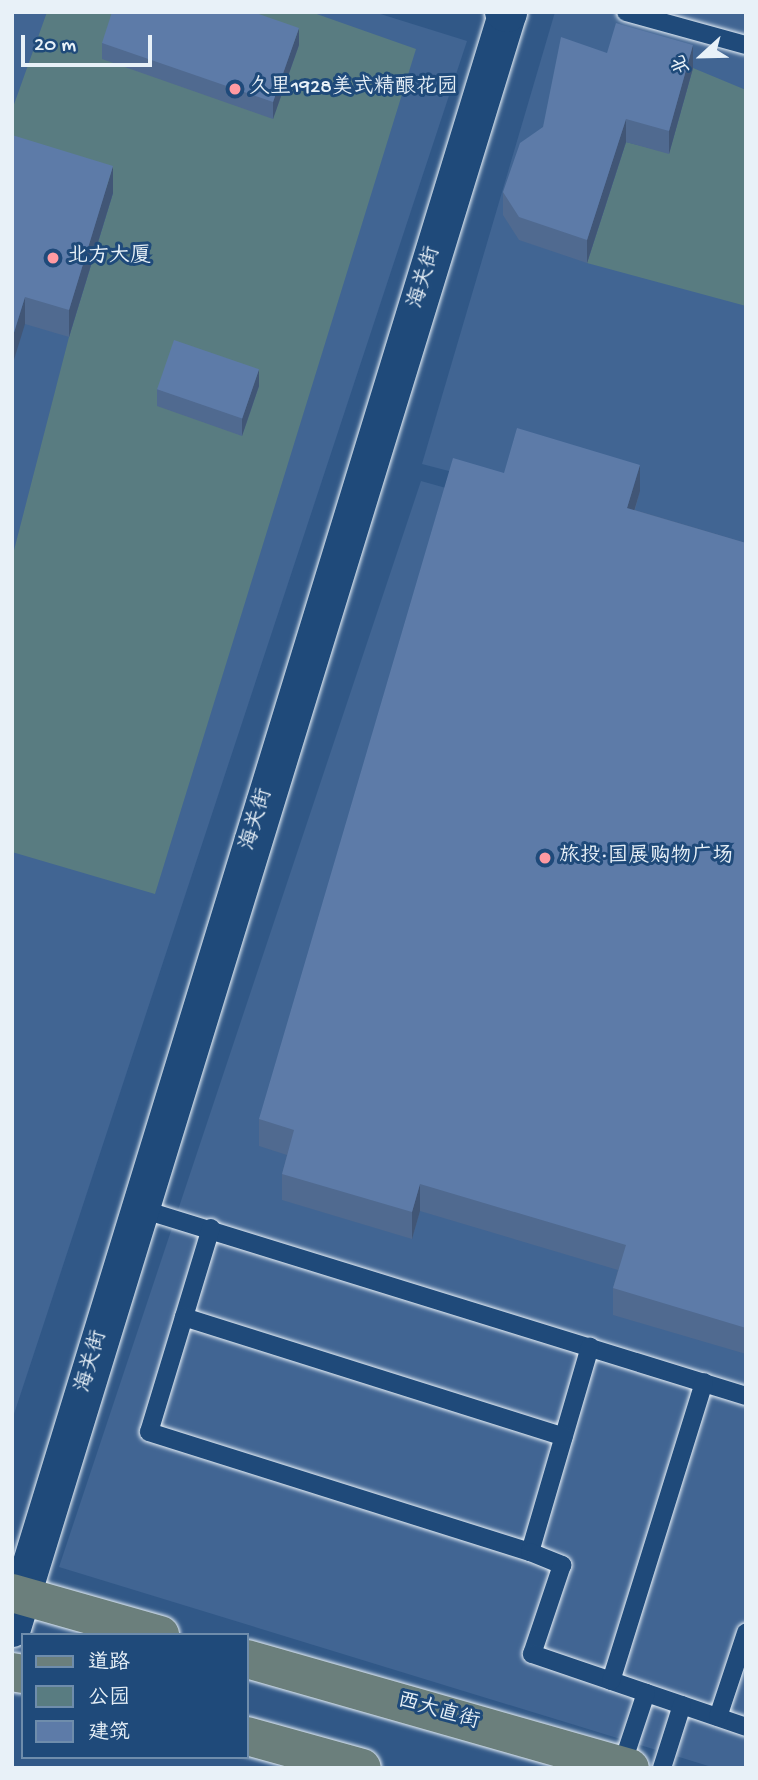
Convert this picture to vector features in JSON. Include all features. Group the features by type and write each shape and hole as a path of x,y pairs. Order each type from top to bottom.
{"main road":[{"path":"16,1606 150,1633"},
{"name":"西大直街","path":"248,1659 626,1766"},
{"path":"248,1736 362,1768"}],"street":[{"name":"海关街","path":"16,1606 507,13"}],"lane":[{"path":"626,12 746,45"},
{"path":"138,1208 211,1228 746,1396"},
{"path":"211,1228 149,1432 530,1552 562,1565 532,1654 746,1727"},
{"path":"184,1317 564,1437"},
{"path":"530,1552 590,1347"},
{"path":"611,1681 704,1382"},
{"path":"718,1717 746,1633"},
{"path":"626,1766 646,1693"},
{"path":"662,1768 682,1705"}],"shaded area":[{"path":"12,12 374,12 467,41 12,1420"},
{"path":"555,12 746,12 746,549 422,464"},
{"path":"421,481 746,572 746,1768 715,1768 59,1567"}],"green space":[{"path":"47,12 311,12 416,49 155,894 12,852 12,558 69,337 113,193 12,162 12,110"},
{"path":"693,68 746,90 746,306 587,263 626,142 669,153"}],"building":[{"name":"久里1928美式精酿花园","path":"112,12 253,12 299,28 273,102 102,43"},
{"path":"616,23 693,45 669,131 626,119 587,240 519,217 503,192 520,143 543,127 561,37 607,53"},
{"name":"北方大厦","path":"12,135 113,166 69,310 25,297 12,339"},
{"path":"174,340 259,369 242,418 157,389"},
{"name":"旅投·国展购物广场","path":"517,428 640,465 627,508 746,543 746,1328 613,1288 626,1245 420,1184 412,1212 282,1174 294,1130 259,1119 453,458 504,473"}],"place":[{"name":"久里1928美式精酿花园","path":"235,89"},
{"name":"北方大厦","path":"53,258"},
{"name":"旅投·国展购物广场","path":"545,858"}]}
